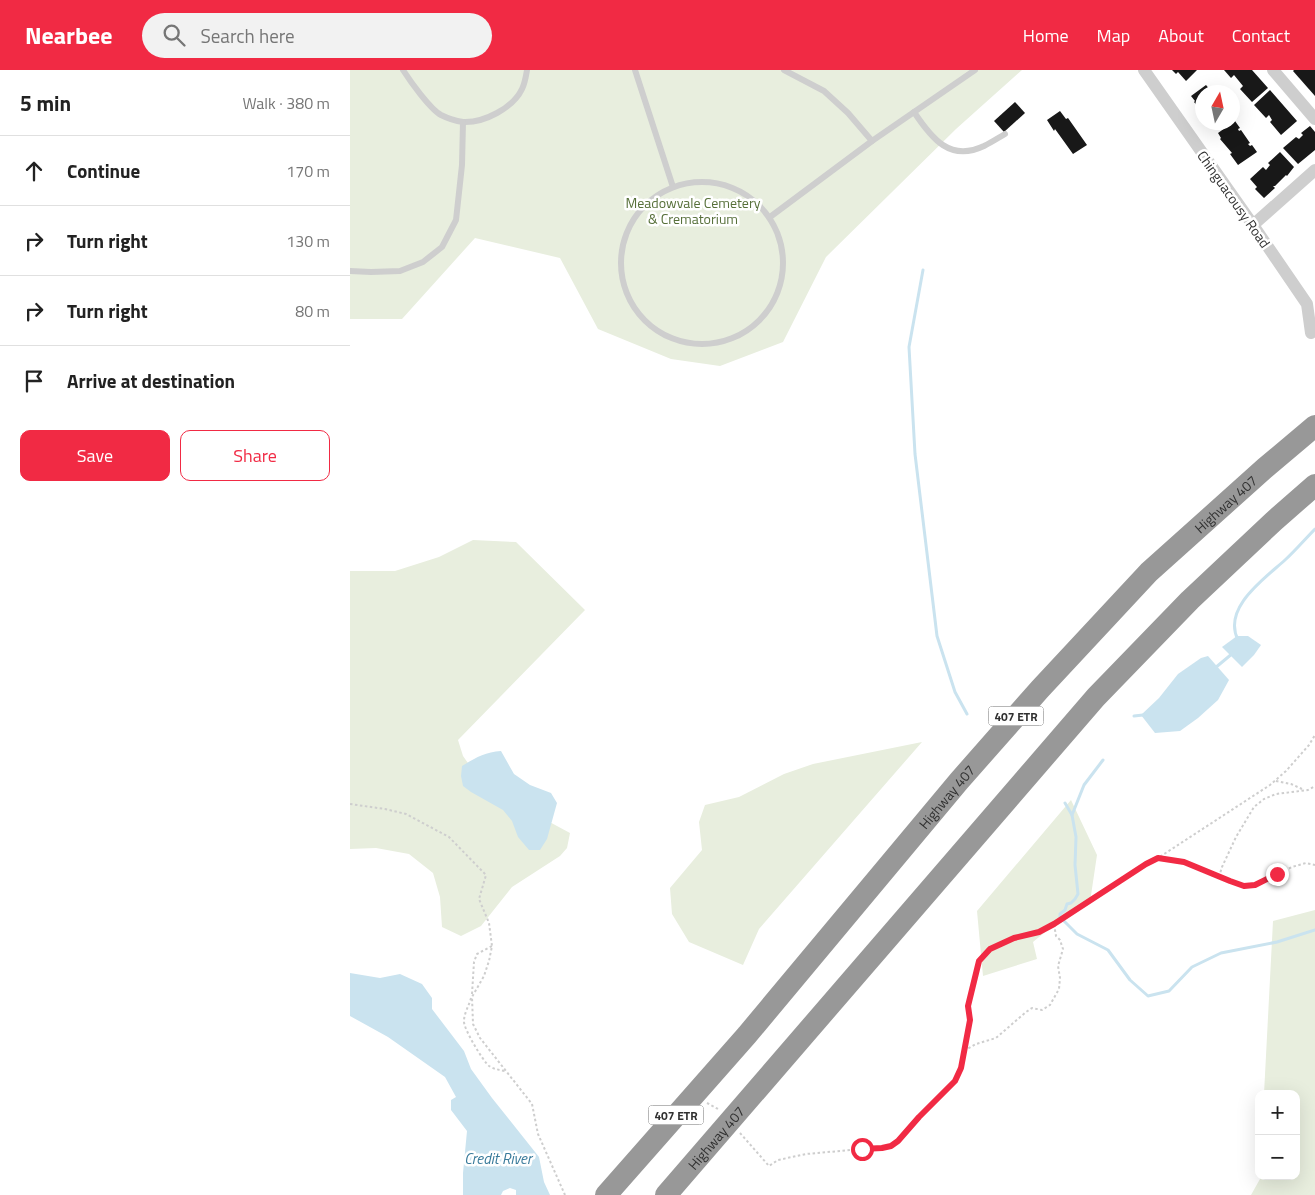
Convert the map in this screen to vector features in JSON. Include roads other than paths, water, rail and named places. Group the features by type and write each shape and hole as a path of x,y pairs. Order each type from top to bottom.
{"highway":[{"name":"Highway 407","path":"606,1195 747,1035 958,781 1059,668 1149,572 1315,426"},
{"name":"Highway 407","path":"666,1195 1096,698 1190,600 1315,485"}],"street":[{"name":"Chinguacousy Road","path":"1144,70 1307,304 1311,333"},
{"path":"1273,70 1315,120"},
{"path":"1253,225 1315,170"}],"lane":[{"path":"404,70 420,94 439,114 462,122 491,116 510,104 522,90 527,70"},
{"path":"635,70 673,187"},
{"path":"784,70 824,91 848,113 872,141"},
{"path":"770,217 872,141 975,70"},
{"path":"914,112 933,137 953,150 964,151 984,146 1005,134"},
{"path":"350,271 400,272 423,262 442,247 456,220 462,165 462,122"},
{"path":"700,181 727,185 751,197 770,217 782,243 784,272 776,299 758,322 734,338 706,344 678,341 652,327 633,306 622,279 621,251 630,224 648,201 673,187 700,181"}],"water":[{"path":"1237,636 1248,636 1261,645 1242,667 1222,647"},
{"path":"1208,656 1229,680 1218,700 1180,731 1155,733 1141,715 1159,698 1178,674 1201,658"},
{"path":"501,751 514,774 530,785 551,793 557,803 547,839 540,850 529,850 518,837 512,821 503,810 463,786 462,766 480,756"},
{"name":"Credit River","path":"350,973 380,978 400,974 422,984 432,998 432,1009 464,1051 471,1069 539,1157 544,1182 550,1195 516,1195 516,1190 510,1188 503,1191 501,1195 463,1195 467,1131 451,1110 451,1100 456,1097 445,1077 388,1037 350,1016"}],"waterway":[{"path":"923,270 909,347 915,454 937,636 955,692 967,714"},
{"path":"1238,640 1235,628 1240,606 1257,585 1315,529"},
{"path":"1215,668 1233,653"},
{"path":"1134,716 1143,715"},
{"path":"1072,815 1084,785 1103,760"},
{"path":"1065,803 1072,815 1076,837 1075,865 1078,894 1071,903 1067,904 1060,917 1077,934 1108,950 1130,980 1148,996 1169,991 1192,967 1221,953 1277,942 1315,930"}],"park label":[{"name":"Meadowvale Cemetery & Crematorium","path":"693,210"}]}
